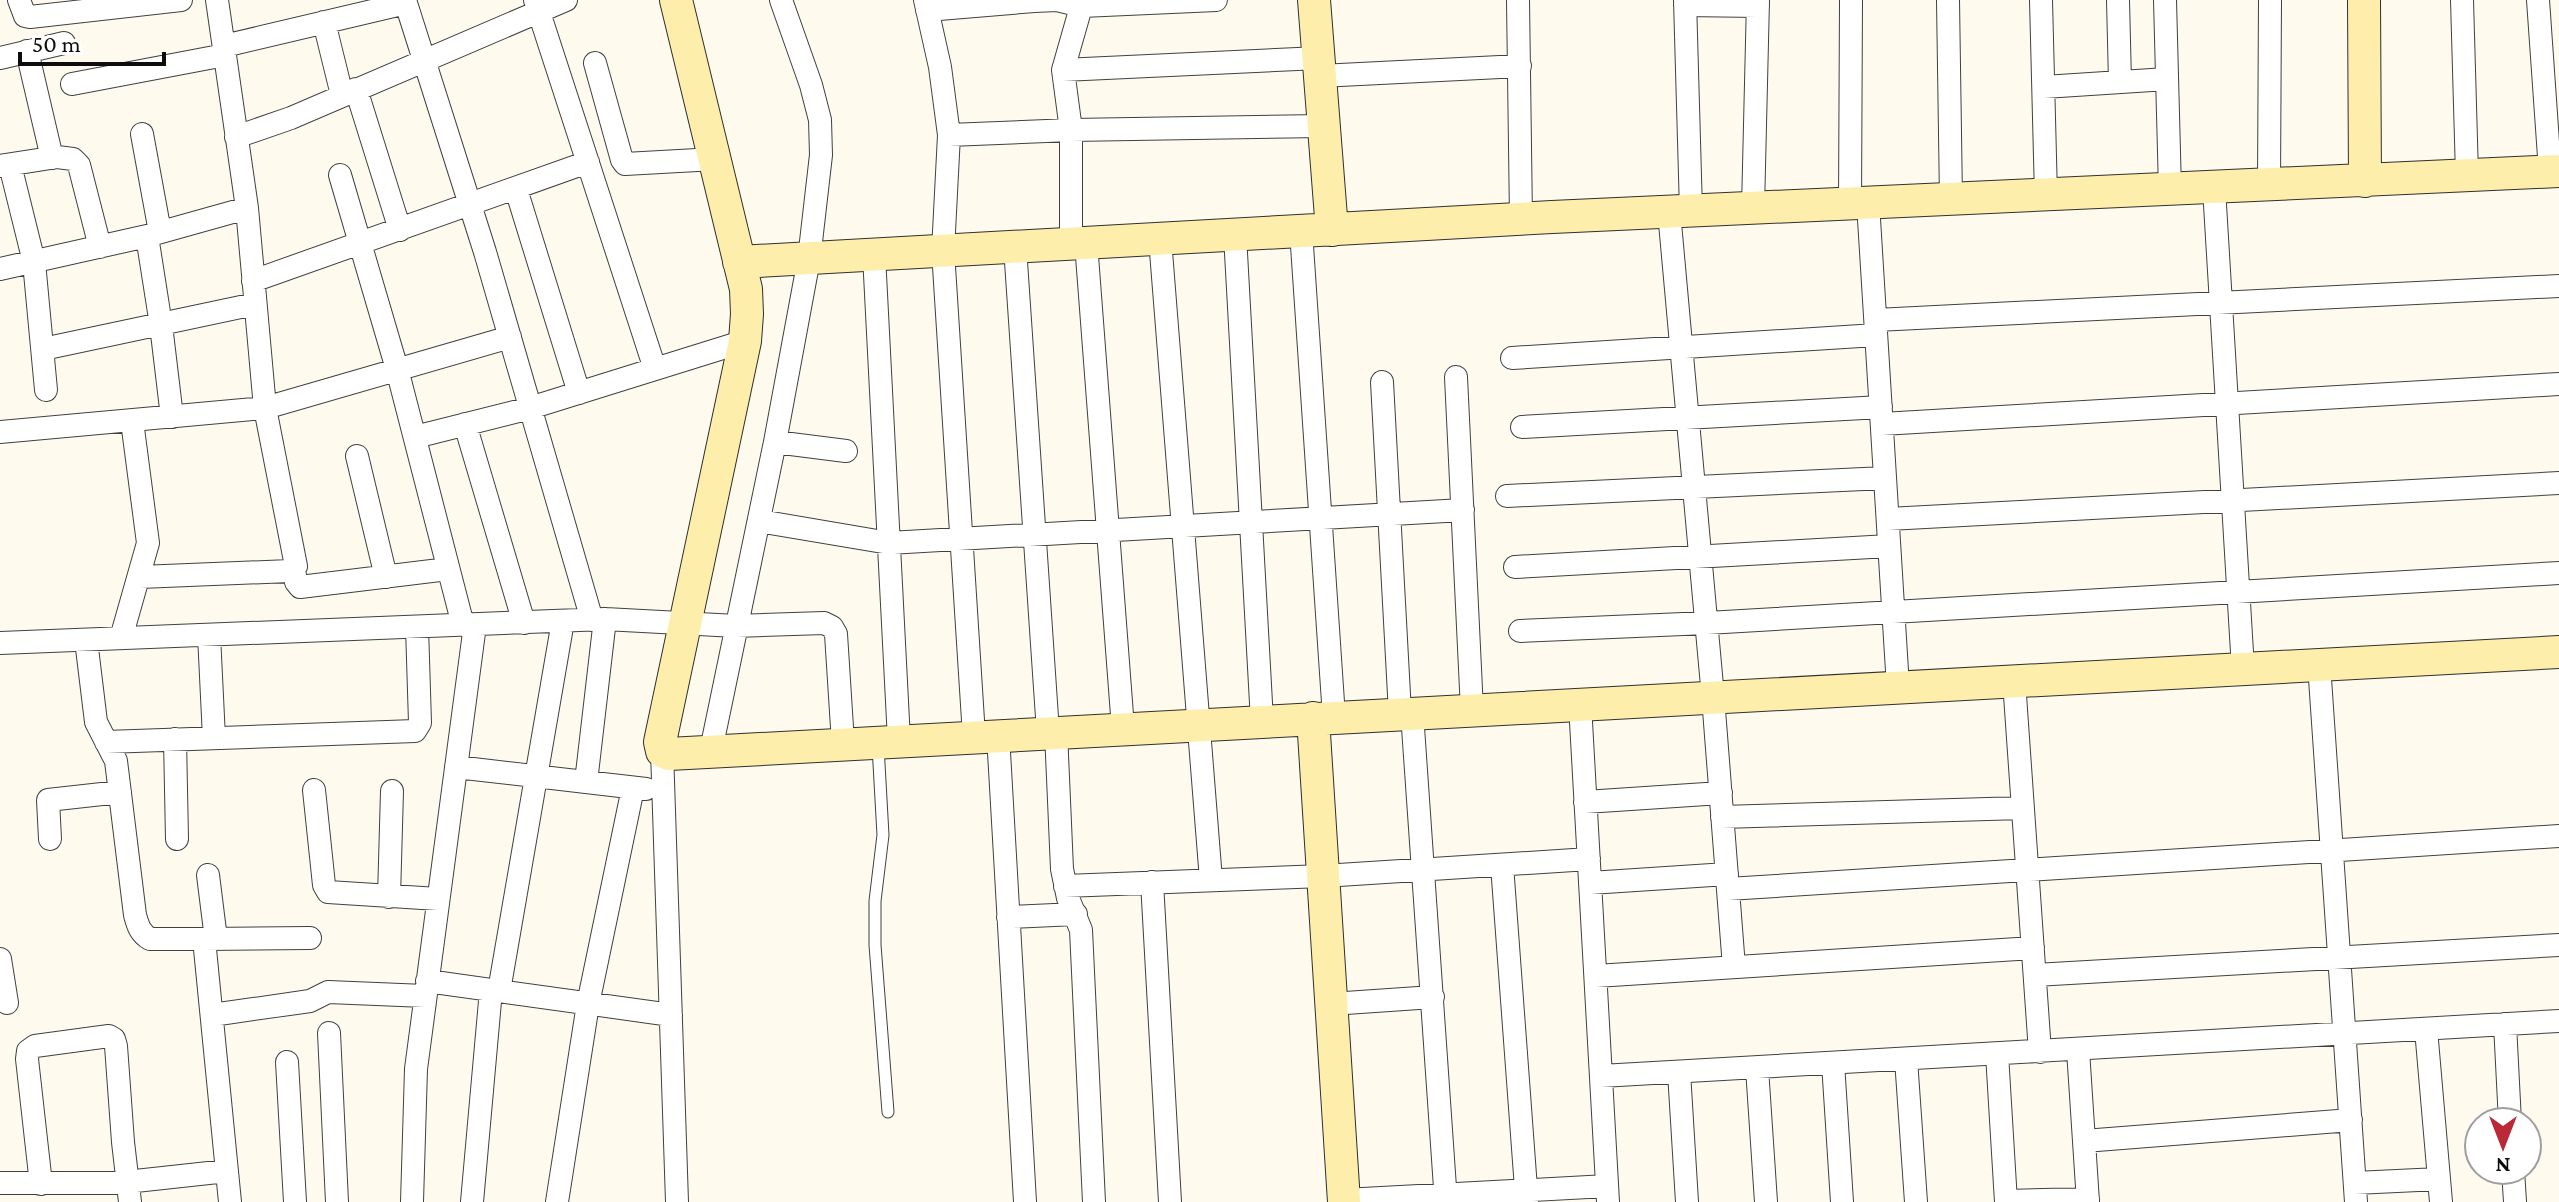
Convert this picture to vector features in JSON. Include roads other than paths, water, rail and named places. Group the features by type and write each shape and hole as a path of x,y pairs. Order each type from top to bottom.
{"street":[{"path":"19,0 21,11 30,17 181,0"},
{"path":"217,0 247,208 265,408 294,554 296,582 300,587 448,569"},
{"path":"236,137 291,118 423,61 537,6 566,0"},
{"path":"676,0 746,289 747,314 745,341 660,742 677,1202"},
{"path":"711,750 775,442 809,259 821,155 820,120 811,85 781,0"},
{"path":"1025,1202 1008,917 962,538 943,251 949,135 940,67 926,5 1057,0 1082,3 1216,0"},
{"path":"1314,0 1324,126 1316,230 1323,876 1344,1201 1607,1194 1580,704"},
{"path":"1518,0 1521,219"},
{"path":"1851,0 1859,204 1876,328 1898,687"},
{"path":"1948,0 1951,200"},
{"path":"2041,0 2046,196"},
{"path":"2118,0 2120,82"},
{"path":"2165,0 2170,190"},
{"path":"2269,185 2270,0"},
{"path":"2364,0 2365,181"},
{"path":"2462,0 2467,175"},
{"path":"739,262 1521,219 2557,172 2538,0"},
{"path":"72,84 224,50 331,14 405,2 599,620 586,782"},
{"path":"1734,967 1681,347 1680,212 1685,2 1758,3 1753,208"},
{"path":"1082,3 1063,70 1108,530 1123,728"},
{"path":"537,6 655,369"},
{"path":"331,14 349,92 400,230"},
{"path":"0,58 64,43"},
{"path":"27,51 52,158"},
{"path":"595,63 625,164 715,159"},
{"path":"1063,70 1520,66"},
{"path":"2044,87 2167,79"},
{"path":"949,135 1324,126"},
{"path":"142,134 172,417"},
{"path":"46,390 34,262 5,166 66,156 73,159 79,165 100,247"},
{"path":"253,281 588,162"},
{"path":"340,175 397,369 448,569 469,625 456,767 416,1069 412,1202"},
{"path":"2214,188 2243,669"},
{"path":"516,189 579,393"},
{"path":"0,269 154,234 247,208"},
{"path":"1235,235 1262,721"},
{"path":"1160,239 1211,880"},
{"path":"1015,247 1062,869 1081,930 1094,1202"},
{"path":"874,255 889,543 888,741"},
{"path":"1512,358 2221,303 2559,286"},
{"path":"43,349 255,304"},
{"path":"0,432 265,408 510,337"},
{"path":"415,437 530,408 745,341"},
{"path":"1456,377 1472,710"},
{"path":"1382,382 1389,513 1406,713 1424,870 1446,1198"},
{"path":"1522,427 1688,418 2227,403 2559,384"},
{"path":"121,638 148,543 132,421"},
{"path":"465,424 524,623"},
{"path":"775,442 846,451"},
{"path":"357,456 386,577"},
{"path":"1507,496 1885,478"},
{"path":"1888,519 2559,483"},
{"path":"759,521 889,543 1463,510"},
{"path":"1515,567 1889,546"},
{"path":"140,577 248,574 294,569"},
{"path":"1520,631 1707,623 2559,573"},
{"path":"0,643 599,620 736,626 824,623 832,627 836,634 843,743"},
{"path":"472,1202 495,990 537,776 563,621"},
{"path":"106,742 415,731 420,723 417,627"},
{"path":"209,635 214,738"},
{"path":"86,640 96,722 116,761 138,928 150,939 310,938"},
{"path":"662,751 669,754 2559,652"},
{"path":"2319,664 2356,1192 2440,1191 2426,1029"},
{"path":"2014,681 2040,1052"},
{"path":"175,739 177,839"},
{"path":"456,767 663,792"},
{"path":"557,1202 588,1004 633,788"},
{"path":"314,790 326,889 332,893 438,899"},
{"path":"389,897 392,791"},
{"path":"50,839 48,800 120,792"},
{"path":"1585,802 1721,793"},
{"path":"1722,817 2021,808"},
{"path":"1590,883 1728,882 2027,870 2559,836"},
{"path":"1065,886 1323,876 1589,859"},
{"path":"1502,865 1526,1196"},
{"path":"208,875 212,1015 230,1202"},
{"path":"1152,882 1170,1202"},
{"path":"1008,917 1076,914"},
{"path":"2035,975 2559,945"},
{"path":"1596,976 2033,948"},
{"path":"0,959 7,1003"},
{"path":"212,1015 310,1001 328,992 426,989 495,990 671,1015"},
{"path":"1331,1004 1433,997"},
{"path":"1601,1076 2559,1021"},
{"path":"2505,1024 2509,1106"},
{"path":"329,1033 337,1202"},
{"path":"41,1184 28,1051 35,1046 109,1036 116,1046 130,1192"},
{"path":"1997,1054 2006,1202 2088,1201 2078,1050"},
{"path":"1906,1059 1916,1202"},
{"path":"287,1062 295,1202"},
{"path":"1833,1063 1842,1202"},
{"path":"1757,1068 1766,1202"},
{"path":"1679,1072 1687,1202"},
{"path":"2084,1141 2351,1120"},
{"path":"0,1183 130,1192 227,1171"}],"lane":[{"path":"888,741 883,835 875,901 875,945 888,1112"}]}
